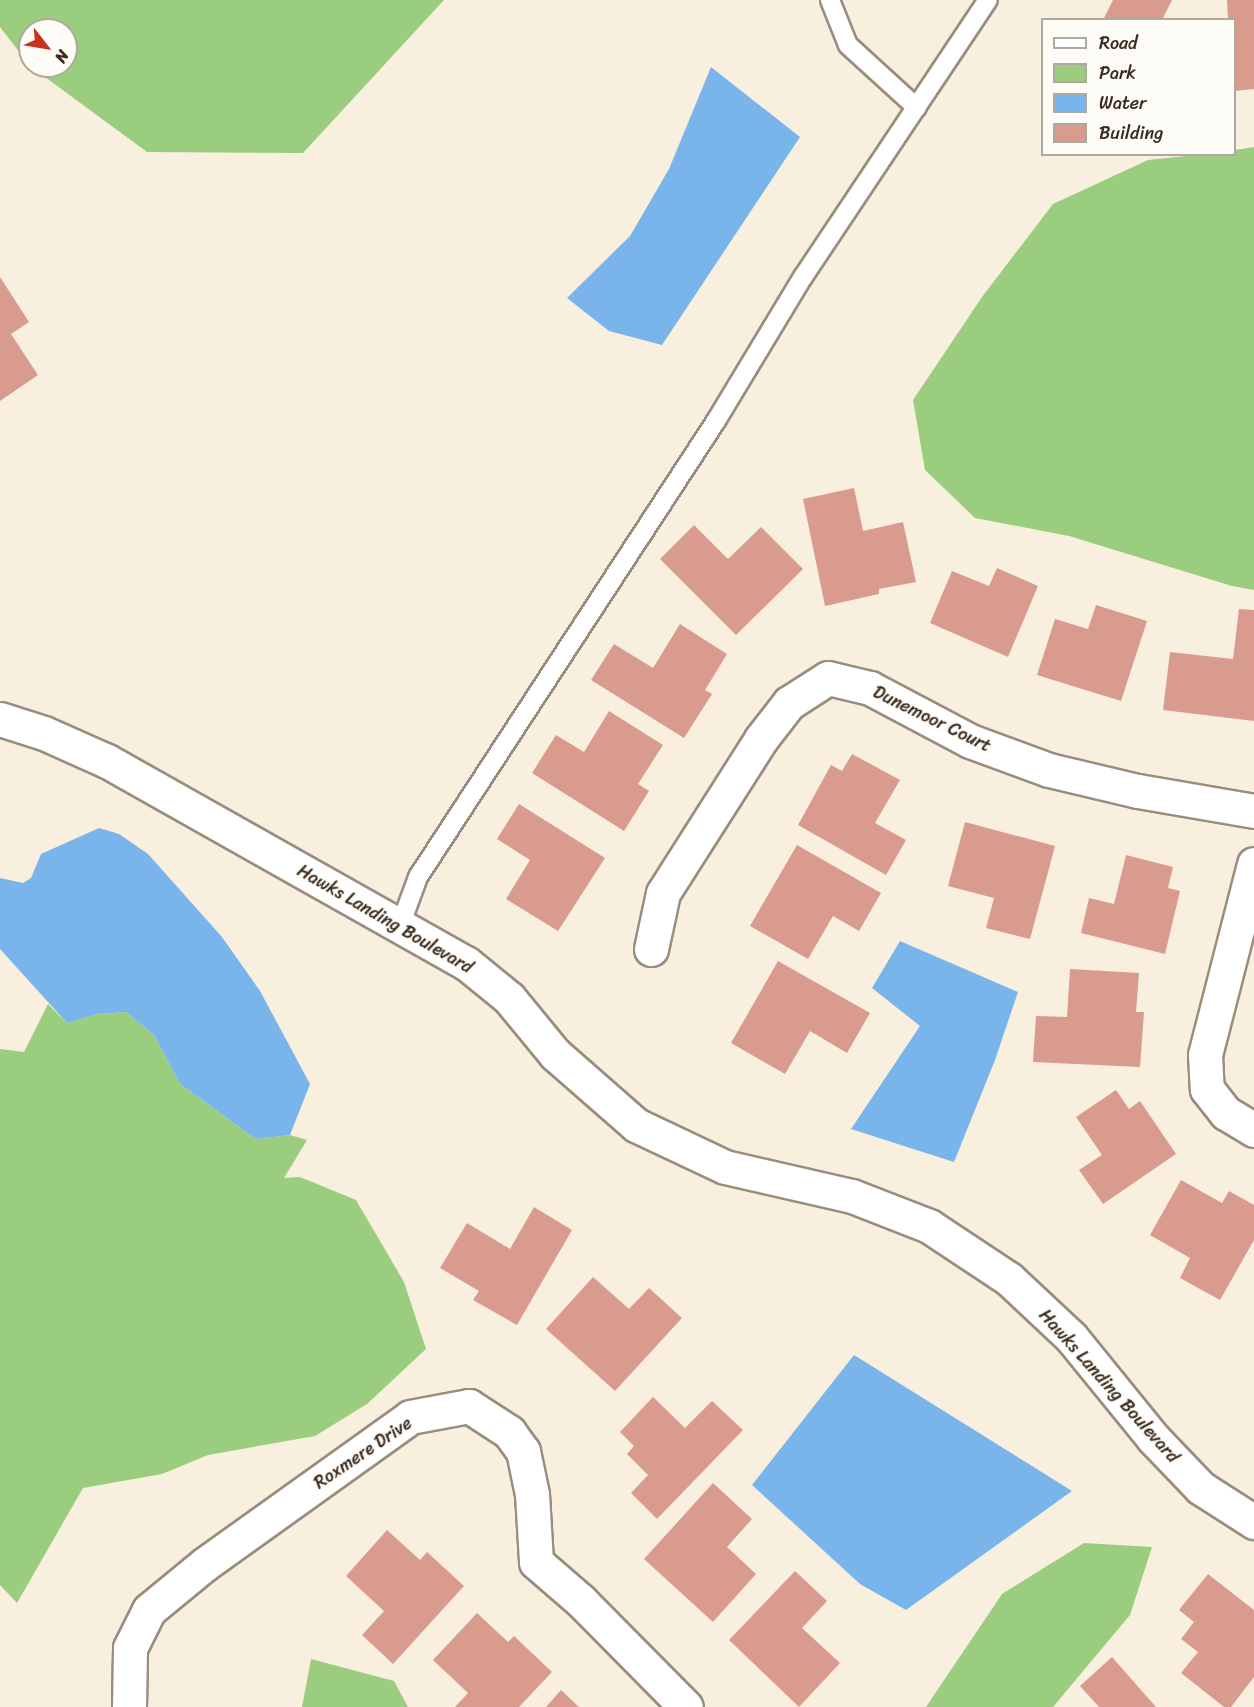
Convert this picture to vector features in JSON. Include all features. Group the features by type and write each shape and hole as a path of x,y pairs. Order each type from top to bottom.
{"street":[{"name":"Dunemoor Court","path":"651,949 663,893 760,739 789,703 828,678 870,688 969,741 1049,770 1138,791 1254,811"},
{"name":"Hawks Landing Boulevard","path":"0,719 44,733 107,761 466,963 509,998 555,1054 636,1125 725,1167 852,1196 929,1226 1009,1279 1071,1337 1153,1438 1201,1488 1254,1522"},
{"path":"1254,864 1205,1055 1208,1089 1226,1113 1254,1130"},
{"name":"Roxmere Drive","path":"129,1707 130,1648 150,1610 205,1564 410,1417 469,1406 510,1432 523,1451 532,1494 536,1562 581,1601 686,1707"}],"lane":[{"path":"830,0 848,45 916,108"},
{"path":"400,926 418,877 716,421 803,277 988,0"}],"green space":[{"path":"0,0 444,0 303,153 147,152 46,78 78,78 78,18 18,18 18,50 0,27"},
{"path":"1254,147 1254,590 1232,586 1069,536 975,518 925,470 913,400 982,297 1053,204 1148,160 1186,156 1236,156 1236,150"},
{"path":"48,1004 67,1023 98,1014 126,1012 154,1035 180,1084 256,1139 290,1135 307,1140 284,1178 300,1177 356,1200 404,1282 426,1349 367,1404 315,1436 208,1455 162,1474 83,1488 17,1603 0,1585 0,1049 24,1052"},
{"path":"1084,1543 1152,1547 1130,1615 1053,1707 926,1707 1002,1594"},
{"path":"311,1659 394,1681 408,1707 302,1707"}],"water":[{"path":"711,67 800,137 662,345 609,331 567,298 630,236 669,169"},
{"path":"99,828 119,834 148,854 222,937 260,991 310,1084 290,1135 256,1139 180,1084 154,1035 126,1012 98,1014 67,1023 0,949 0,878 23,883 31,878 41,854"},
{"path":"900,941 1018,992 995,1060 954,1162 851,1129 920,1026 872,988"},
{"path":"854,1355 1072,1491 906,1610 860,1584 752,1485"}],"building":[{"path":"1113,0 1172,0 1163,18 1104,18"},
{"path":"1227,0 1254,0 1254,89 1236,91 1236,18 1228,18"},
{"path":"0,277 29,322 11,334 38,375 0,401"},
{"path":"854,488 863,531 903,522 916,582 879,589 879,594 825,606 803,499"},
{"path":"694,525 728,559 761,527 803,569 736,635 660,559"},
{"path":"997,568 1038,586 1008,657 930,623 952,571 989,586"},
{"path":"1096,605 1147,621 1121,701 1037,675 1055,619 1088,629"},
{"path":"1239,609 1254,610 1254,721 1163,710 1170,652 1233,659"},
{"path":"680,624 727,654 705,690 712,694 684,738 591,680 614,644 653,668"},
{"path":"609,711 663,745 638,784 649,791 624,831 532,773 556,735 584,752"},
{"path":"852,754 900,780 875,823 906,840 886,875 798,825 831,765 842,771"},
{"path":"519,804 605,858 558,931 506,899 530,860 497,839"},
{"path":"965,822 1055,846 1030,939 986,928 994,898 948,886"},
{"path":"797,845 881,893 859,931 833,916 808,959 750,926"},
{"path":"1126,855 1173,867 1168,888 1180,891 1165,954 1081,933 1089,898 1114,904"},
{"path":"778,961 870,1013 847,1053 810,1031 785,1074 731,1043"},
{"path":"1070,969 1139,973 1136,1012 1144,1012 1140,1067 1033,1062 1036,1016 1067,1017"},
{"path":"1116,1090 1129,1109 1140,1101 1176,1154 1103,1204 1079,1170 1102,1155 1076,1117"},
{"path":"1181,1180 1222,1203 1229,1191 1254,1205 1254,1240 1220,1300 1180,1278 1190,1258 1150,1235"},
{"path":"534,1207 572,1230 517,1325 473,1300 479,1291 440,1268 467,1223 510,1249"},
{"path":"593,1277 629,1309 649,1288 682,1318 615,1391 546,1329"},
{"path":"653,1397 685,1428 712,1401 743,1430 657,1519 631,1493 648,1475 627,1454 634,1446 620,1432"},
{"path":"713,1483 752,1519 727,1547 756,1574 713,1622 644,1559"},
{"path":"387,1530 420,1560 427,1552 464,1586 393,1664 362,1635 384,1611 346,1576"},
{"path":"795,1571 827,1601 802,1628 840,1663 799,1707 729,1640"},
{"path":"1208,1574 1254,1610 1254,1677 1231,1707 1224,1707 1181,1673 1198,1652 1181,1639 1194,1622 1179,1610"},
{"path":"477,1613 508,1642 514,1636 552,1672 519,1707 455,1707 468,1693 433,1660"},
{"path":"1112,1657 1156,1707 1099,1707 1080,1686"},
{"path":"561,1690 579,1707 546,1707"}]}
